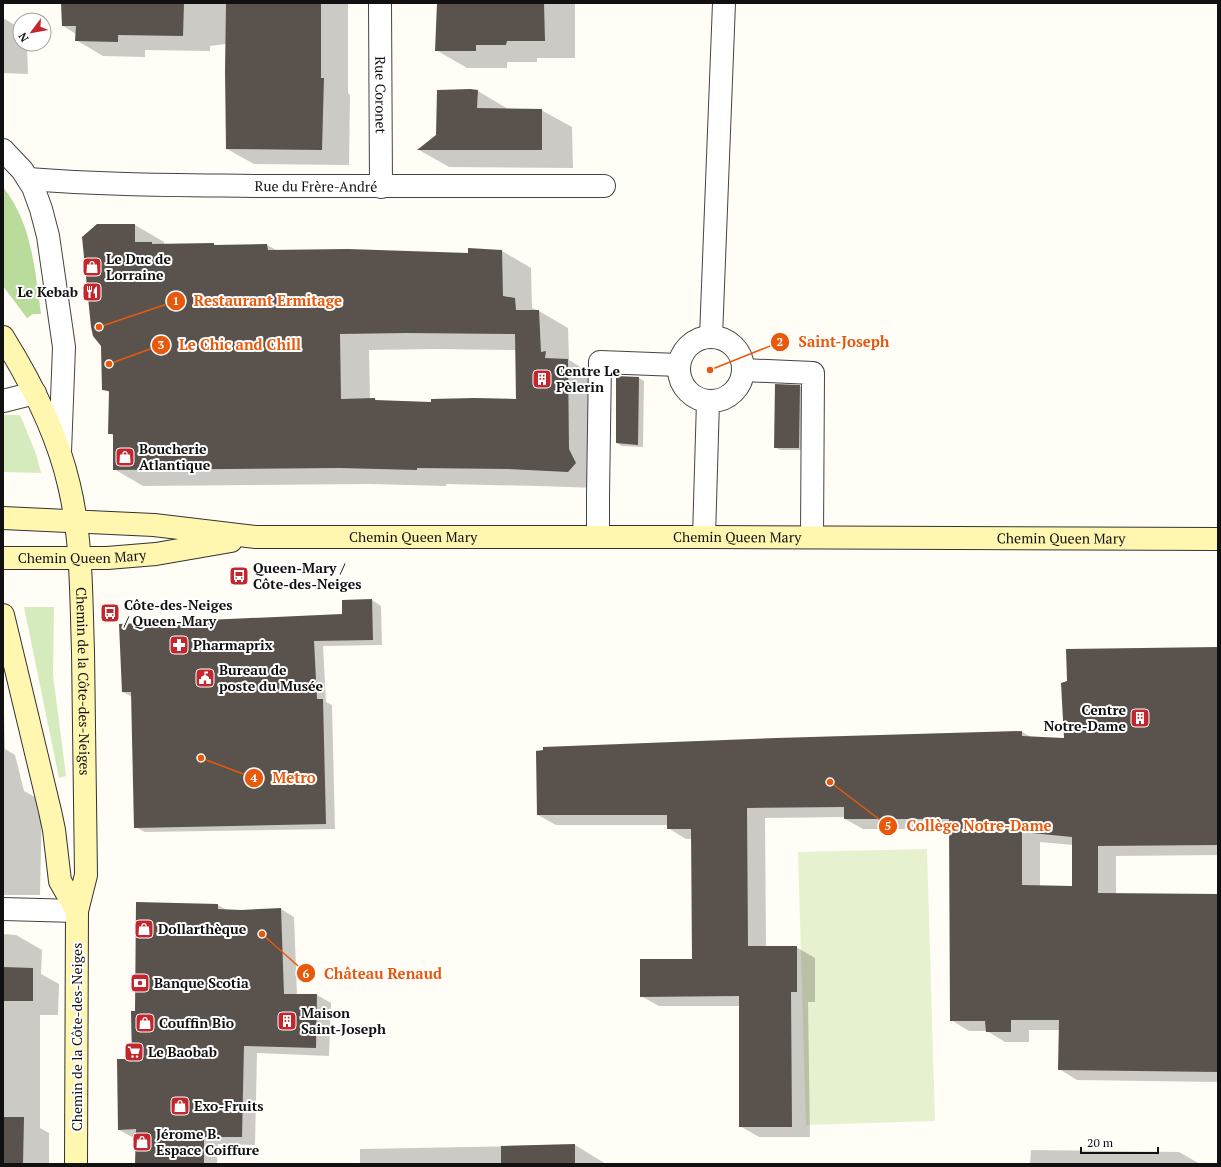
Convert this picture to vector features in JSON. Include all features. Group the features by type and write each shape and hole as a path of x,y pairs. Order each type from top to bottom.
{"street":[{"name":"Rue Coronet","path":"380,3 381,187"},
{"path":"711,337 724,3"},
{"name":"Chemin de la Côte-des-Neiges","path":"3,150 28,179 37,196 48,236 64,347 60,452"},
{"name":"Rue du Frère-André","path":"28,179 146,185 381,187 604,186"},
{"name":"Chemin de la Côte-des-Neiges","path":"3,336 35,393 60,452 69,485 76,522 80,558 86,875 77,911 76,1164"},
{"path":"711,337 721,339 730,344 737,351 742,360 743,370 741,380 736,390 728,396 718,400 708,401 698,399 689,393 683,385 679,375 679,365 681,356 686,348 702,338 711,337"},
{"path":"598,537 600,362 679,365"},
{"path":"743,370 813,374 812,537"},
{"path":"3,401 35,393"},
{"path":"704,537 708,401"},
{"name":"Chemin Queen Mary","path":"3,518 154,525 256,537 1218,539"},
{"name":"Chemin Queen Mary","path":"3,558 107,558 156,554 256,537"},
{"name":"Chemin de la Côte-des-Neiges","path":"3,615 54,830 60,880 77,911"},
{"path":"3,909 77,911"}],"green space":[{"path":"3,187 13,201 20,216 31,248 34,264 41,314 33,314 27,318 3,286"},
{"path":"3,415 19,415 21,417 36,454 41,473 3,472"},
{"path":"24,607 54,607 53,675 66,776 59,778"},
{"path":"927,849 935,1121 806,1125 798,852"}],"building":[{"path":"61,3 184,3 183,36 118,35 118,42 75,41 76,26 62,26"},
{"path":"226,3 321,3 321,78 324,78 322,150 226,149"},
{"path":"437,3 544,3 545,41 507,41 506,45 476,45 476,51 435,51"},
{"path":"437,90 478,90 477,108 542,109 542,150 417,150 436,135"},
{"path":"97,224 135,224 135,242 152,242 152,244 267,244 268,250 348,249 468,253 468,248 502,250 503,296 515,298 516,310 539,310 541,352 546,351 545,358 568,359 569,449 576,463 568,472 508,469 417,468 417,470 340,468 113,470 113,434 108,434 109,391 102,390 101,346 93,336 91,327 82,237","holes":["340,334 515,334 516,399 431,399 431,402 375,400 375,398 341,399"]},
{"path":"616,376 639,377 638,445 616,443"},
{"path":"775,384 800,385 799,448 774,448"},
{"path":"372,599 373,640 314,641 317,699 323,699 326,824 134,828 131,692 122,692 119,624 342,614 342,600"},
{"path":"1218,647 1218,845 1098,846 1098,893 1218,894 1218,1072 1058,1070 1059,1020 1011,1020 1011,1032 986,1032 985,1021 950,1021 949,819 844,819 844,807 747,808 748,946 797,946 797,992 791,992 792,1127 739,1127 739,996 640,997 640,959 692,959 691,829 667,829 667,815 537,815 536,751 543,750 543,747 776,738 1022,731 1022,736 1064,738 1061,683 1067,681 1066,649","holes":["1022,832 1072,837 1072,886 1022,885"]},
{"path":"136,902 218,904 218,909 241,910 281,908 284,994 317,994 316,1048 244,1046 242,1137 204,1137 204,1164 135,1164 136,1129 118,1130 117,1059 132,1059 131,1011 135,1011"},
{"path":"3,967 33,968 33,1001 3,1001"},
{"path":"3,1117 24,1117 23,1164 3,1164"},
{"path":"575,1144 575,1164 501,1164 501,1146"}],"place":[{"name":"Le Duc de Lorraine","path":"92,267"},
{"name":"Le Kebab","path":"92,292"},
{"name":"Restaurant Ermitage","path":"99,327"},
{"name":"Le Chic and Chill","path":"109,364"},
{"name":"Saint-Joseph","path":"710,370"},
{"name":"Centre Le Pèlerin","path":"542,379"},
{"name":"Boucherie Atlantique","path":"125,457"},
{"name":"Queen-Mary / Côte-des-Neiges","path":"239,576"},
{"name":"Côte-des-Neiges / Queen-Mary","path":"110,613"},
{"name":"Pharmaprix","path":"179,645"},
{"name":"Bureau de poste du Musée","path":"205,678"},
{"name":"Centre Notre-Dame","path":"1140,718"},
{"name":"Metro","path":"201,758"},
{"name":"Collège Notre-Dame","path":"830,782"},
{"name":"Dollarthèque","path":"144,929"},
{"name":"Château Renaud","path":"262,934"},
{"name":"Banque Scotia","path":"140,983"},
{"name":"Maison Saint-Joseph","path":"287,1021"},
{"name":"Couffin Bio","path":"145,1023"},
{"name":"Le Baobab","path":"134,1052"},
{"name":"Exo-Fruits","path":"180,1106"},
{"name":"Jérome B. Espace Coiffure","path":"142,1142"}]}
